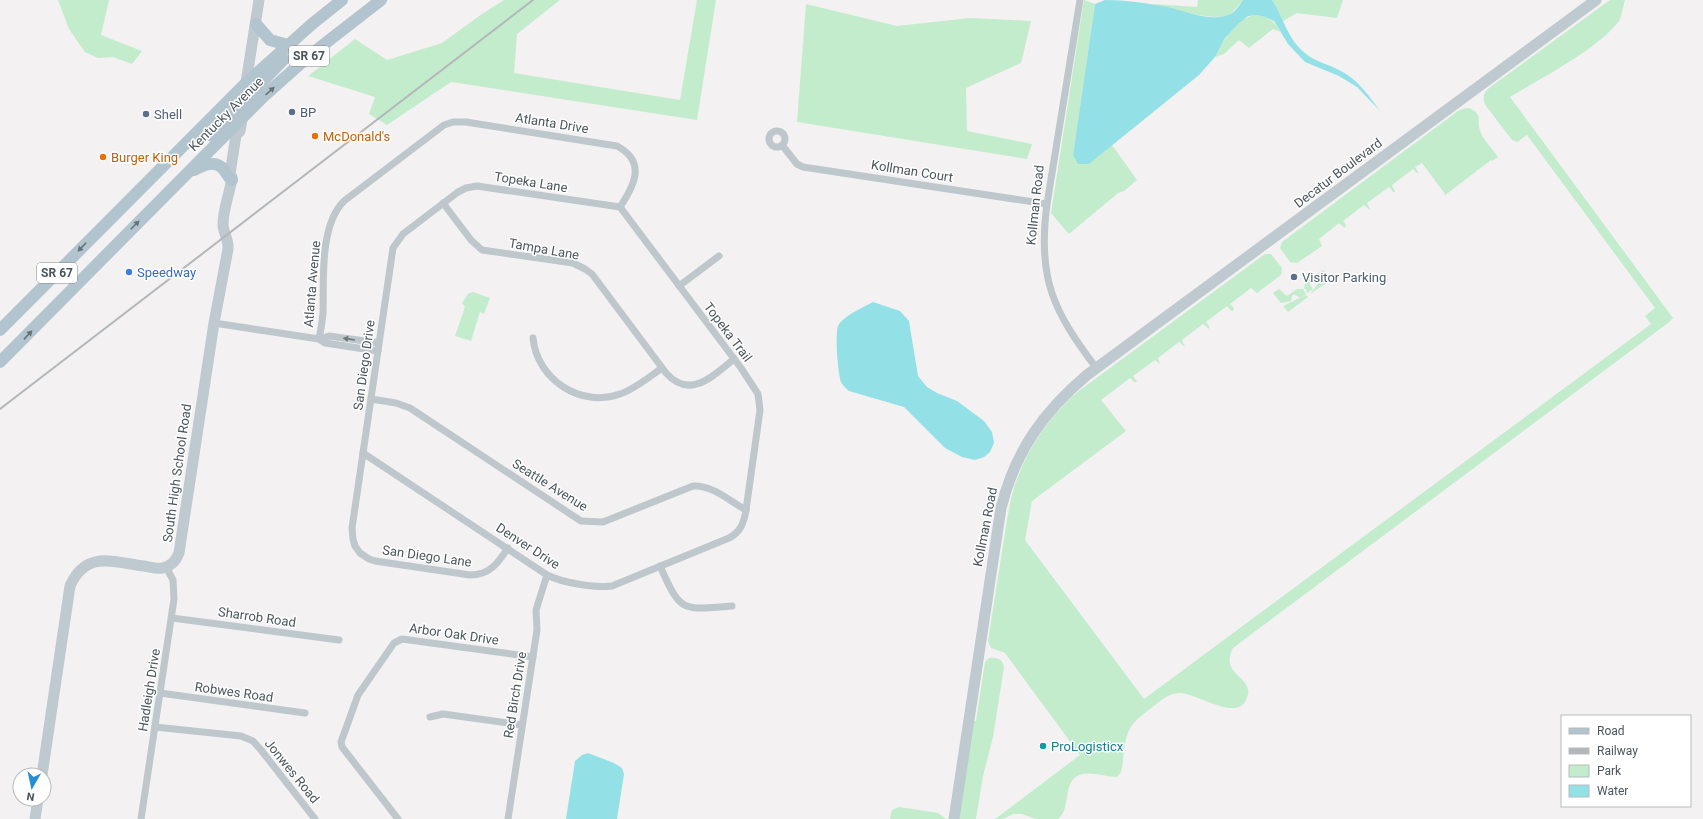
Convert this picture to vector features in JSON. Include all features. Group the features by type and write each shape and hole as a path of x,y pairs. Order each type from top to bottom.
{"main road":[{"name":"Kentucky Avenue","path":"0,330 288,45 342,0"},
{"path":"243,113 252,94 277,66 351,0"},
{"name":"Kentucky Avenue","path":"0,362 22,342 185,176 243,113 309,56 381,0"},
{"path":"256,24 270,40 288,45"},
{"path":"166,194 168,185 238,106 245,87"},
{"path":"185,176 202,165 210,164 222,168 232,179"}],"street":[{"name":"South High School Road","path":"166,567 175,561 179,553 214,323 229,244 223,226 232,179 237,174 243,135 240,131 245,87 259,0"},
{"name":"Kollman Road","path":"954,819 999,518 1006,490 1018,459 1038,425 1066,393 1097,369 1065,324 1051,290 1046,269 1044,248 1047,204 1080,0"},
{"name":"Decatur Boulevard","path":"1097,369 1596,0"},
{"name":"Atlanta Drive","path":"451,123 466,122 614,145 628,153 633,160 635,170 633,186 620,208"},
{"name":"Atlanta Avenue","path":"320,338 323,314 323,273 328,232 335,212 344,201 437,129 451,123"},
{"name":"Kollman Court","path":"782,145 797,164 803,167 1047,204"},
{"name":"Topeka Lane","path":"443,203 464,189 477,186 620,208"},
{"name":"San Diego Drive","path":"358,551 353,542 352,531 393,248 403,234 443,203"},
{"name":"Tampa Lane","path":"443,203 471,240 482,250 572,263 586,269 592,274 668,376 676,382 695,385 711,377 734,359"},
{"name":"Topeka Trail","path":"620,208 756,390 760,404 746,510 744,521 739,530"},
{"path":"679,286 718,256"},
{"path":"214,323 320,338 325,343 379,347"},
{"path":"532,338 538,359 549,375 565,389 585,397 604,398 622,394 662,368"},
{"name":"Seattle Avenue","path":"371,399 396,403 410,408 581,520 603,522 693,486 712,489 746,510"},
{"name":"Denver Drive","path":"363,453 547,575 560,580 604,587 612,586 729,538 739,530"},
{"name":"San Diego Lane","path":"358,551 364,557 375,561 474,575 482,574 493,568 508,548"},
{"path":"43,767 70,586 75,574 84,566 98,560 160,568 166,567"},
{"path":"660,566 674,596 683,605 696,609 732,606"},
{"name":"Hadleigh Drive","path":"141,819 172,618 174,593 172,576 166,567"},
{"name":"Red Birch Drive","path":"508,819 537,628 536,610 547,575"},
{"name":"Sharrob Road","path":"172,618 339,640"},
{"name":"Arbor Oak Drive","path":"398,819 342,747 341,742 358,694 394,643 402,639 533,657"},
{"name":"Robwes Road","path":"160,694 305,713"},
{"path":"430,717 443,714 522,725"},
{"name":"Jonwes Road","path":"155,727 241,736 252,741 261,750 315,819"},
{"path":"35,819 37,807"}],"green space":[{"path":"58,0 109,0 101,35 142,51 132,64 113,57 98,58 85,52 69,29"},
{"path":"504,0 560,0 517,34 514,73 680,100 697,0 716,0 697,120 451,82 387,125 369,114 375,97 308,76 355,39 387,60 442,43"},
{"path":"1084,0 1095,4 1073,155 1094,160 1112,145 1137,180 1124,191 1118,193 1069,234 1051,213"},
{"path":"1198,0 1243,0 1230,14 1215,17 1193,14 1153,4 1197,7"},
{"path":"1272,0 1343,0 1337,18 1297,13 1283,21"},
{"path":"1610,0 1625,0 1619,21 1609,32 1568,63 1510,97 1673,318 1233,648 1230,658 1230,665 1247,686 1248,692 1246,700 1241,706 1234,708 1225,707 1186,694 1175,693 1163,699 1143,714 1132,726 1125,742 1121,772 1117,777 1083,774 1076,777 1072,781 1069,787 1065,808 1058,819 1036,819 1022,814 1013,814 1003,819 995,819 1080,755 1005,653 991,648 988,641 1008,512 1017,479 1028,455 1041,433 1066,402 1076,393 1265,254 1271,254 1282,268 1281,275 1257,293 1251,288 1230,304 1234,308 1233,311 1231,311 1227,306 1206,322 1209,329 1203,324 1182,340 1185,347 1179,342 1158,358 1160,364 1155,360 1133,376 1137,381 1136,382 1130,378 1101,400 1126,431 1032,501 1025,540 1144,699 1651,324 1645,316 1655,308 1527,135 1517,142 1512,140 1486,106 1484,101 1484,94 1489,88"},
{"path":"806,4 897,26 970,18 1031,21 1021,63 966,88 967,131 1032,144 1027,159 797,122"},
{"path":"1257,15 1271,20 1280,32 1273,29 1249,48 1239,40 1224,54 1215,57 1226,37 1236,25 1242,20"},
{"path":"1469,108 1478,115 1481,133 1498,157 1492,161 1491,160 1444,196 1445,194 1422,163 1415,167 1418,174 1413,169 1392,185 1395,192 1393,192 1389,187 1367,203 1370,210 1364,205 1343,221 1346,225 1345,228 1339,223 1319,239 1322,246 1297,263 1290,262 1280,248 1282,242 1458,111"},
{"path":"1323,270 1325,272 1318,281 1311,281 1310,284 1313,289 1307,293 1306,289 1304,289 1305,283"},
{"path":"1327,275 1330,281 1310,294 1324,276"},
{"path":"1279,289 1287,296 1297,289 1303,289 1306,294 1300,298 1294,294 1291,301 1281,303 1273,293"},
{"path":"473,292 490,298 484,314 480,312 471,341 455,336 465,307 462,303 468,294"},
{"path":"1306,295 1308,297 1288,312 1283,306"},
{"path":"989,658 999,659 1004,667 993,737 983,776 976,819 957,819 972,720 976,721 985,662"},
{"path":"899,807 938,813 946,819 890,819 892,810"}],"water":[{"path":"1105,0 1151,4 1205,17 1220,17 1233,13 1243,0 1272,0 1294,42 1306,54 1314,59 1335,68 1352,78 1380,111 1357,87 1339,76 1305,62 1288,44 1274,21 1257,15 1248,16 1225,38 1215,57 1199,75 1089,164 1078,164 1073,155 1095,4"},
{"path":"873,302 900,311 909,321 918,376 927,387 937,393 957,401 984,421 992,432 994,443 990,452 984,457 975,460 962,457 945,448 904,407 849,391 843,385 840,377 837,352 837,335 839,324 850,314"},
{"path":"588,753 614,763 622,768 624,774 617,819 566,819 575,761 582,755"}],"railway":[{"path":"0,409 533,0"}],"place":[{"name":"BP","path":"292,112"},
{"name":"Shell","path":"146,114"},
{"name":"McDonald's","path":"315,136"},
{"name":"Burger King","path":"103,157"},
{"name":"Speedway","path":"129,272"},
{"name":"Visitor Parking","path":"1294,277"},
{"name":"ProLogisticx","path":"1043,746"}]}
